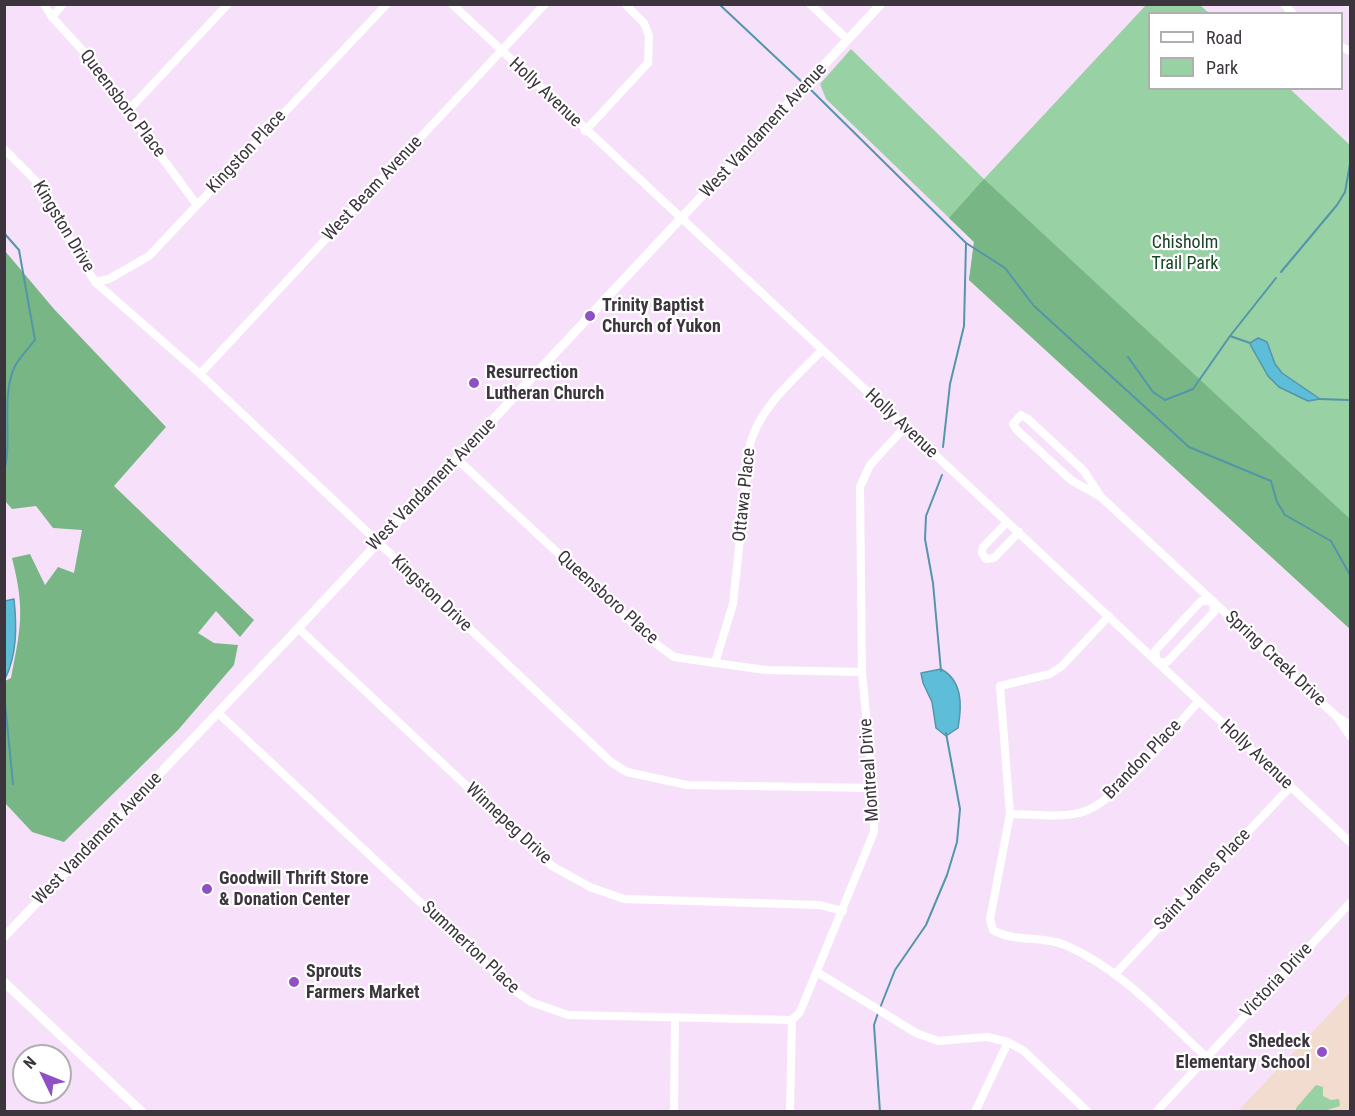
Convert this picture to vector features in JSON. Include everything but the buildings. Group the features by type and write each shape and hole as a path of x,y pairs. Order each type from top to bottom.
{"street":[{"name":"Queensboro Place","path":"44,4 52,17 84,52 197,205"},
{"path":"52,17 63,4"},
{"path":"127,112 228,4"},
{"name":"Kingston Place","path":"95,282 109,279 149,256 387,4"},
{"name":"Holly Avenue","path":"452,4 585,131 1350,842"},
{"name":"West Beam Avenue","path":"200,374 546,4"},
{"path":"585,131 648,63 649,36 644,23 625,4"},
{"path":"810,4 848,40"},
{"name":"West Vandament Avenue","path":"4,937 682,220 881,4"},
{"name":"Kingston Drive","path":"4,149 35,180 95,282 200,374 611,762 627,772 687,785 873,788"},
{"name":"Ottawa Place","path":"715,663 733,604 750,444 754,429 761,414 822,351"},
{"name":"Spring Creek Drive","path":"1101,497 1084,471 1028,419 1021,415 1016,418 1013,424 1017,430 1071,480 1101,497 1337,717 1350,725"},
{"name":"Montreal Drive","path":"792,1020 800,1012 874,832 873,788 862,672 860,486 870,465 905,427"},
{"name":"Queensboro Place","path":"457,459 651,640 674,657 766,670 862,672"},
{"path":"1007,522 983,547 982,553 986,559 994,558 1019,532"},
{"name":"Spring Creek Drive","path":"1201,601 1213,601 1214,612 1167,662 1156,662 1155,651 1162,642 1201,601"},
{"path":"1108,616 1062,666 1050,674 1000,686 1010,814 990,919 993,930 1004,936 1050,939 1116,973 1206,1057"},
{"name":"Winnepeg Drive","path":"298,628 552,866 590,887 624,899 820,905 843,911"},
{"name":"Brandon Place","path":"1010,814 1062,816 1097,807 1114,794 1199,701"},
{"name":"Summerton Place","path":"218,713 515,991 531,1002 568,1015 792,1020"},
{"name":"Spring Creek Drive","path":"1337,717 1350,736"},
{"name":"Saint James Place","path":"1116,973 1290,787"},
{"name":"Victoria Drive","path":"1156,1112 1350,903"},
{"path":"817,972 916,1033 938,1041 987,1037 1008,1042 1024,1051 1088,1112"},
{"path":"4,982 142,1112"},
{"path":"674,1112 675,1018"},
{"path":"790,1112 792,1020"},
{"path":"975,1112 1008,1042"}],"shaded area":[{"name":"Shedeck Elementary School","path":"1350,992 1350,1111 1238,1111"}],"green space":[{"name":"Chisholm Trail Park","path":"1146,5 1200,5 1208,12 1148,12 1148,90 1291,90 1350,145 1350,629 969,280 974,242 826,99 820,84 851,49 984,179"},
{"path":"984,179 1350,519 1350,629 969,280 974,242 949,218"},
{"path":"5,251 54,309 166,427 114,486 254,620 240,637 216,611 198,633 214,643 238,645 234,665 178,730 64,842 32,832 5,803 5,681 11,678 20,618 19,591 12,558 30,554 45,585 58,567 74,573 82,530 53,528 36,506 12,509 5,501"},
{"path":"1316,1085 1323,1087 1323,1096 1331,1100 1339,1099 1340,1106 1324,1111 1296,1111 1296,1108"}],"water":[{"path":"1258,338 1267,342 1275,364 1282,373 1320,399 1308,401 1279,387 1268,376 1251,346 1250,343"},
{"path":"14,599 15,640 12,660 5,679 5,601"},
{"path":"941,669 954,680 960,703 958,728 946,736 936,728 932,702 921,673"}],"waterway":[{"path":"719,4 802,82"},
{"path":"807,86 966,243 1005,268 1034,306 1189,447 1271,481 1277,502 1285,515 1331,541 1350,575"},
{"path":"1281,272 1337,205 1345,192 1350,164"},
{"path":"4,233 19,250 35,340 15,366 11,378 7,404 7,446 4,472"},
{"path":"943,447 950,384 964,326 966,243"},
{"path":"1128,357 1153,392 1165,400 1193,389 1230,336 1276,278"},
{"path":"1230,336 1250,343"},
{"path":"1320,399 1348,400"},
{"path":"941,671 933,583 925,539 926,516 942,475"},
{"path":"4,693 13,784"},
{"path":"880,1008 895,970 926,925 947,875 957,842 960,809 946,733"},
{"path":"878,1013 874,1025 880,1112"}],"place":[{"name":"Trinity Baptist Church of Yukon","path":"590,316"},
{"name":"Resurrection Lutheran Church","path":"474,383"},
{"name":"Goodwill Thrift Store & Donation Center","path":"207,889"},
{"name":"Sprouts Farmers Market","path":"294,982"},
{"name":"Shedeck Elementary School","path":"1322,1052"}]}
